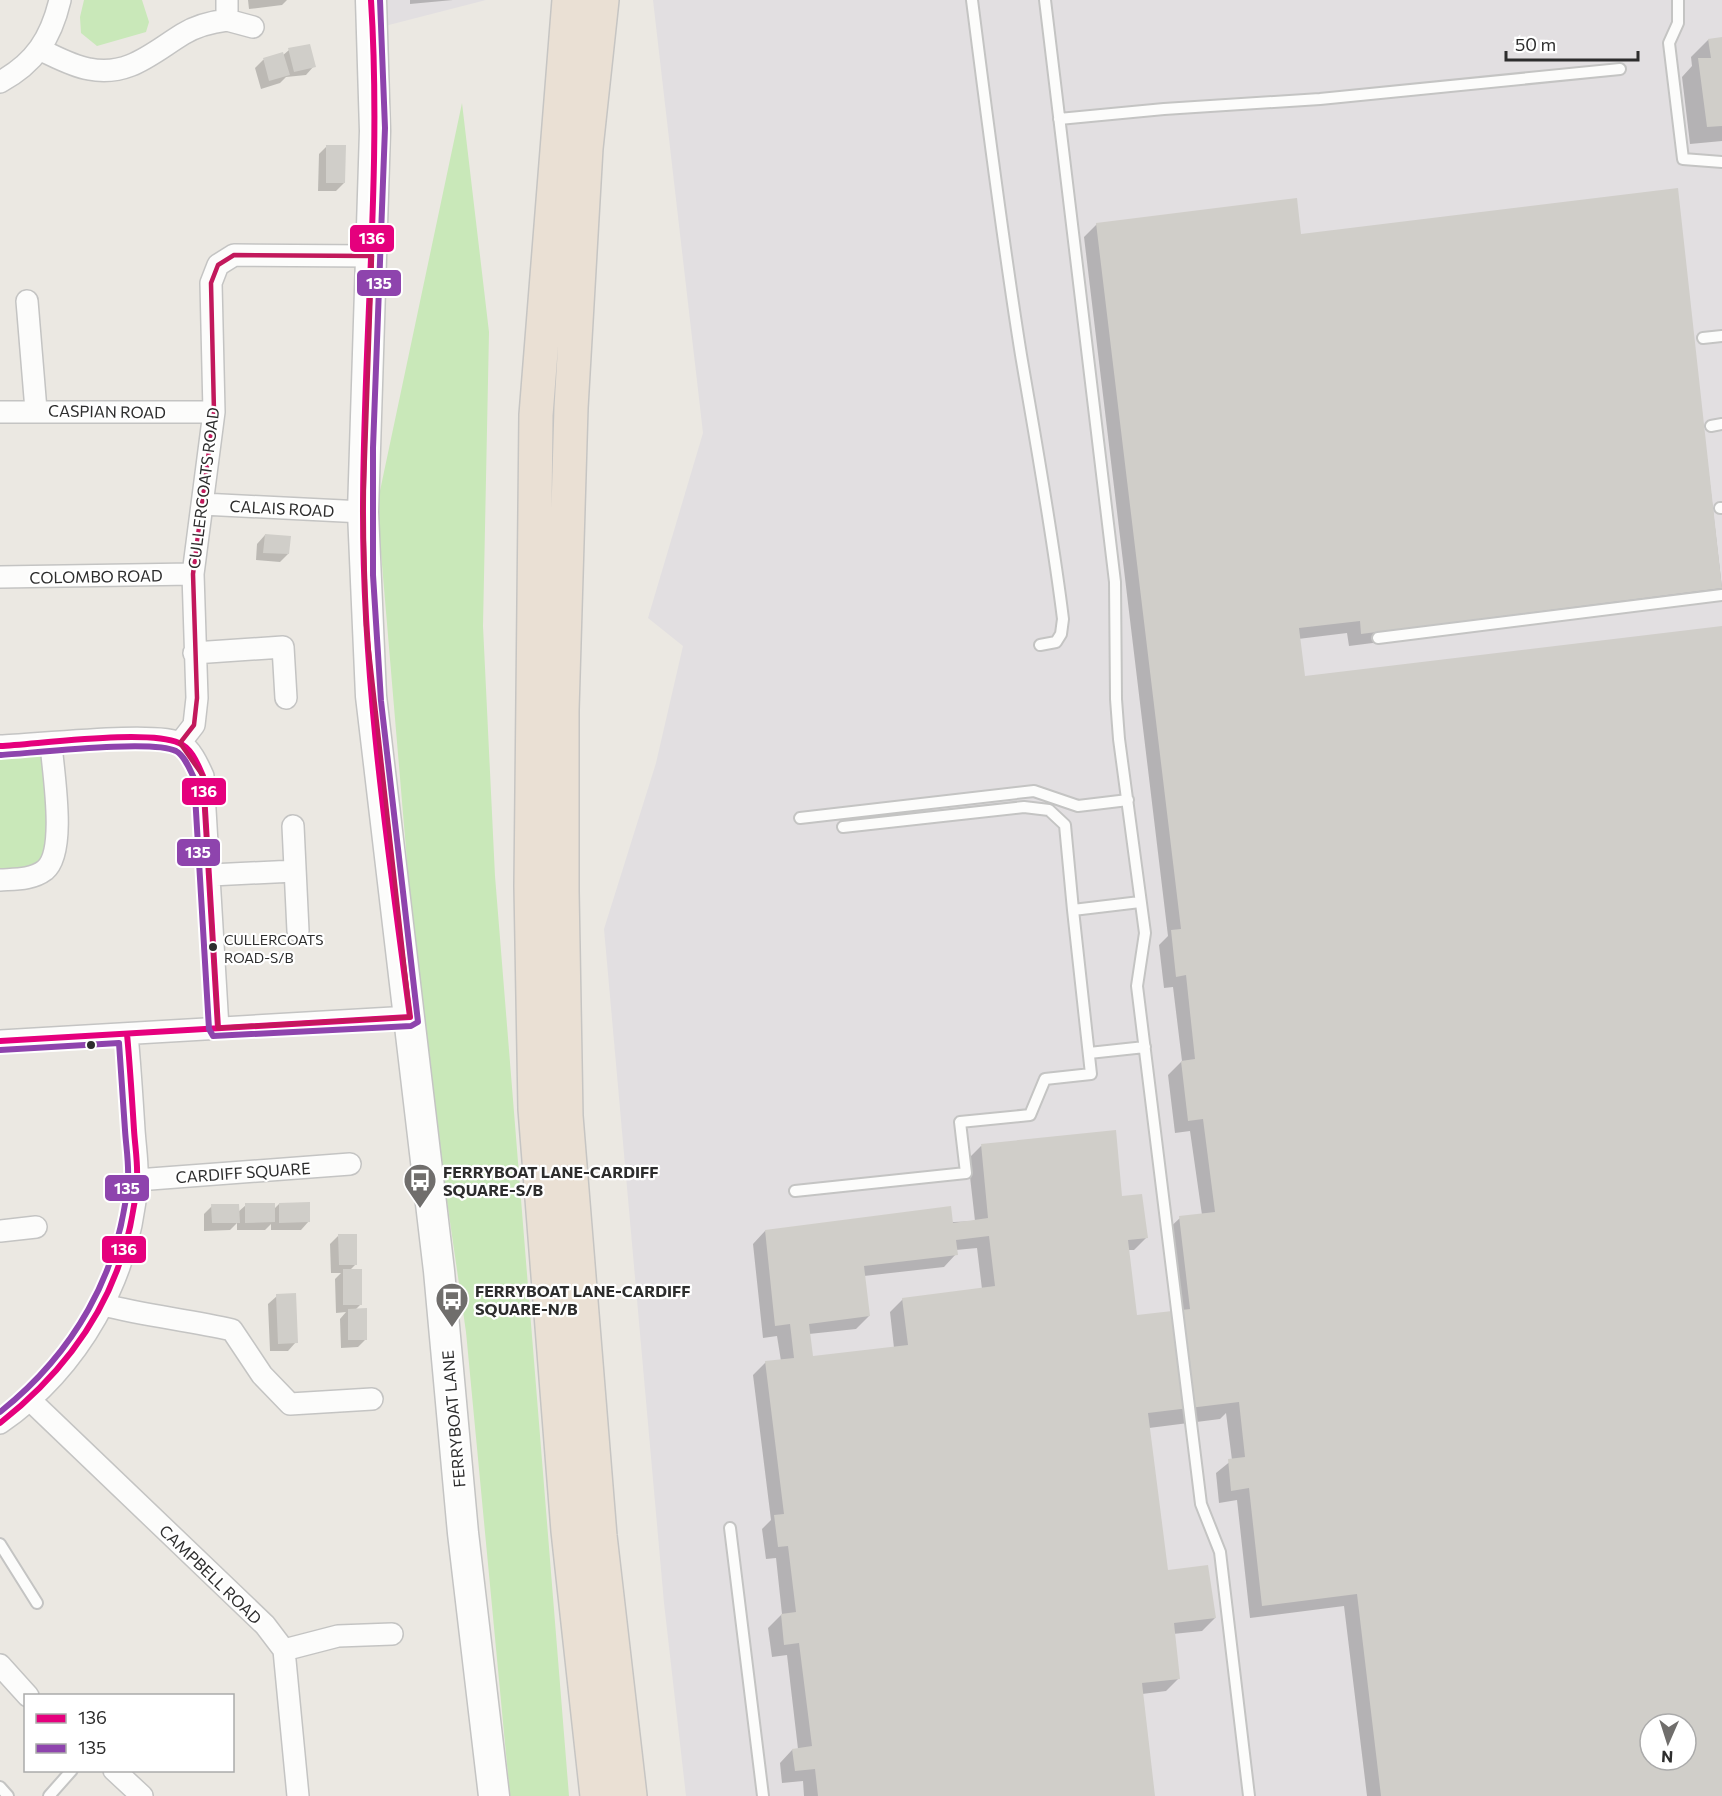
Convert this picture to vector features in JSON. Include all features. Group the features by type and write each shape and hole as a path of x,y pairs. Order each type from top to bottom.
{"highway":[{"path":"569,0 536,415 531,886 535,1109 568,1531 597,1796"},
{"path":"602,0 586,148 571,408 562,710 562,903 566,1116 600,1536 630,1796"}],"street":[{"path":"0,82 27,65 41,50 55,23 60,0"},
{"name":"FERRYBOAT LANE","path":"371,0 375,131 363,512 371,696 439,1271 463,1533 494,1796"},
{"path":"41,50 89,69 113,71 138,64 227,10 253,27"},
{"name":"CULLERCOATS ROAD","path":"180,743 194,725 197,698 193,574 214,412 210,283 218,265 234,255 372,256"},
{"path":"27,301 36,410"},
{"name":"CASPIAN ROAD","path":"0,412 36,410 214,412"},
{"name":"CALAIS ROAD","path":"202,504 363,512"},
{"name":"COLOMBO ROAD","path":"0,577 193,574"},
{"path":"194,653 282,647 286,698"},
{"path":"0,746 153,737 180,743 195,759 203,777 211,875 218,1028"},
{"path":"0,880 30,878 43,872 51,864 57,843 51,744"},
{"path":"293,826 298,931"},
{"path":"211,875 295,871"},
{"path":"0,1041 410,1017"},
{"path":"0,1423 65,1365 104,1305 128,1243 137,1180 127,1034"},
{"name":"CARDIFF SQUARE","path":"137,1180 350,1164"},
{"path":"0,1231 36,1227"},
{"path":"104,1305 147,1317 203,1323 232,1330 262,1375 290,1404 372,1399"},
{"name":"CAMPBELL ROAD","path":"29,1399 266,1625 284,1650"},
{"path":"298,1796 284,1650 338,1636 392,1634"},
{"path":"0,1665 27,1694"},
{"path":"116,1772 142,1796"}],"lane":[{"path":"972,0 996,182 1022,356 1051,520 1064,619 1061,634 1056,642 1040,645"},
{"path":"1045,0 1115,582 1116,699 1144,933 1137,986 1201,1504 1220,1552 1249,1796"},
{"path":"1678,0 1678,23 1669,43 1683,159 1722,162"},
{"path":"1059,119 1164,109 1331,98 1620,69"},
{"path":"1702,338 1722,336"},
{"path":"1378,638 1722,595"},
{"path":"800,818 1034,791 1078,806 1128,800"},
{"path":"795,1191 966,1173 960,1122 1030,1115 1045,1079 1091,1074 1065,825 1048,810 1024,807 843,827"},
{"path":"1073,910 1140,902"},
{"path":"1089,1053 1145,1047"},
{"path":"730,1528 763,1796"},
{"path":"0,1544 36,1603"},
{"path":"49,1796 70,1772"},
{"path":"0,1787 8,1796"}],"highlighted area":[{"path":"234,255 372,256 363,512 366,625 410,1017 218,1028 203,776 180,743 194,725 197,698 193,574 214,412 211,283 218,265"}],"shaded area":[{"path":"374,0 486,0 381,27"},
{"path":"653,0 1722,0 1722,1796 686,1796 664,1603 604,929 656,763 683,646 648,618 703,433"}],"green space":[{"path":"84,0 142,0 149,22 146,32 97,46 81,33 80,17"},
{"path":"462,103 489,332 483,626 495,876 569,1796 510,1796 466,1332 420,1015 377,505"},
{"path":"51,744 51,864 0,880 0,746"}],"building":[{"path":"1722,37 1722,126 1707,127 1698,58 1711,58 1708,39"},
{"path":"310,44 316,67 294,72 288,48"},
{"path":"283,52 290,75 269,81 263,58"},
{"path":"326,145 346,145 345,183 326,183"},
{"path":"1678,188 1722,588 1361,634 1360,621 1299,628 1305,676 1722,626 1722,1796 1381,1796 1357,1594 1262,1606 1249,1488 1231,1491 1228,1459 1245,1457 1239,1402 1148,1413 1168,1570 1208,1565 1216,1618 1174,1623 1180,1679 1142,1683 1155,1796 818,1796 815,1769 795,1771 792,1749 812,1746 799,1643 784,1645 781,1614 796,1612 788,1546 778,1547 774,1515 784,1514 765,1361 794,1358 790,1324 775,1326 765,1230 951,1206 953,1223 988,1218 981,1144 1116,1130 1122,1196 1142,1194 1148,1238 1128,1240 1137,1315 1190,1309 1179,1216 1215,1212 1203,1119 1188,1121 1181,1061 1195,1059 1186,975 1176,977 1171,930 1181,929 1096,223 1297,198 1301,234","holes":["989,1236 995,1286 902,1298 908,1345 813,1356 809,1324 870,1316 864,1266 958,1255 956,1240"]},
{"path":"265,534 291,536 289,554 263,553"},
{"path":"310,1202 310,1222 279,1223 279,1203"},
{"path":"245,1203 275,1203 275,1222 245,1223"},
{"path":"211,1204 239,1204 240,1223 212,1223"},
{"path":"338,1234 357,1234 357,1265 339,1265"},
{"path":"343,1269 362,1269 362,1305 343,1305"},
{"path":"296,1293 298,1343 278,1344 276,1294"},
{"path":"367,1308 367,1340 348,1340 348,1309"}],"transit line":[{"name":"136","path":"0,1041 410,1017 378,765 364,576 364,448 374,128 371,0"},
{"name":"135","path":"1,755 143,746 176,751 182,756 194,778 209,1029 213,1036 411,1026 418,1022 381,701 373,575 373,448 385,128 380,0"},
{"name":"136","path":"0,746 92,738 143,737 179,743 191,753 203,776 218,1028"},
{"name":"136","path":"0,1423 54,1373 76,1346 111,1285 123,1252 132,1217 137,1180 127,1034"},
{"name":"135","path":"0,1050 119,1043 128,1180 115,1248 88,1310 50,1364 0,1412"}],"place":[{"name":"CULLERCOATS ROAD-S/B","path":"213,947"},
{"name":"FERRYBOAT LANE-CARDIFF SQUARE-S/B","path":"420,1209"},
{"name":"FERRYBOAT LANE-CARDIFF SQUARE-N/B","path":"452,1328"}]}
